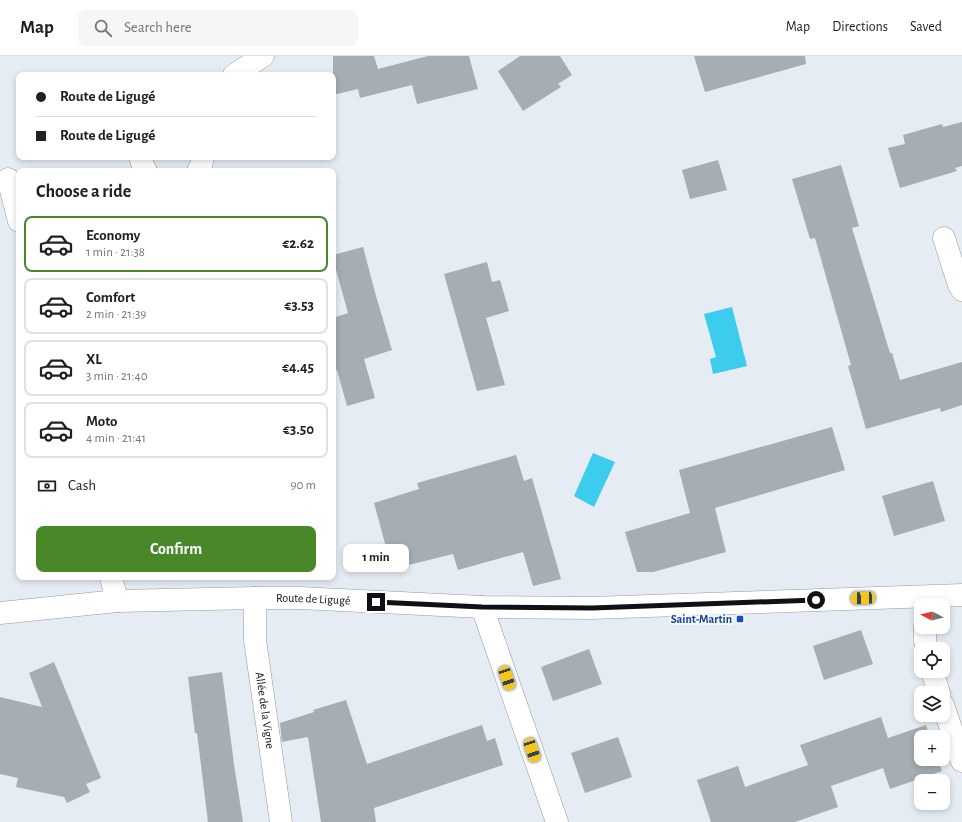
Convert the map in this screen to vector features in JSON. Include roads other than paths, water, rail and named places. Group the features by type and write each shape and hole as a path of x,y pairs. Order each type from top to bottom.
{"street":[{"path":"239,72 263,56"},
{"path":"8,179 16,210"},
{"path":"944,238 962,290"},
{"path":"112,580 118,601"},
{"name":"Route de Ligugé","path":"944,598 962,595"},
{"name":"Route de Ligugé","path":"0,613 118,601 255,598 300,598 482,607 592,608 914,601"},
{"name":"Allée de la Vigne","path":"255,598 255,640 281,822"},
{"path":"482,607 557,822"},
{"path":"949,722 962,761"}],"water":[{"path":"732,307 747,366 713,374 710,359 716,357 704,314"},
{"path":"593,453 615,462 594,507 574,496"}],"place":[{"name":"Saint-Martin","path":"740,619"}]}
